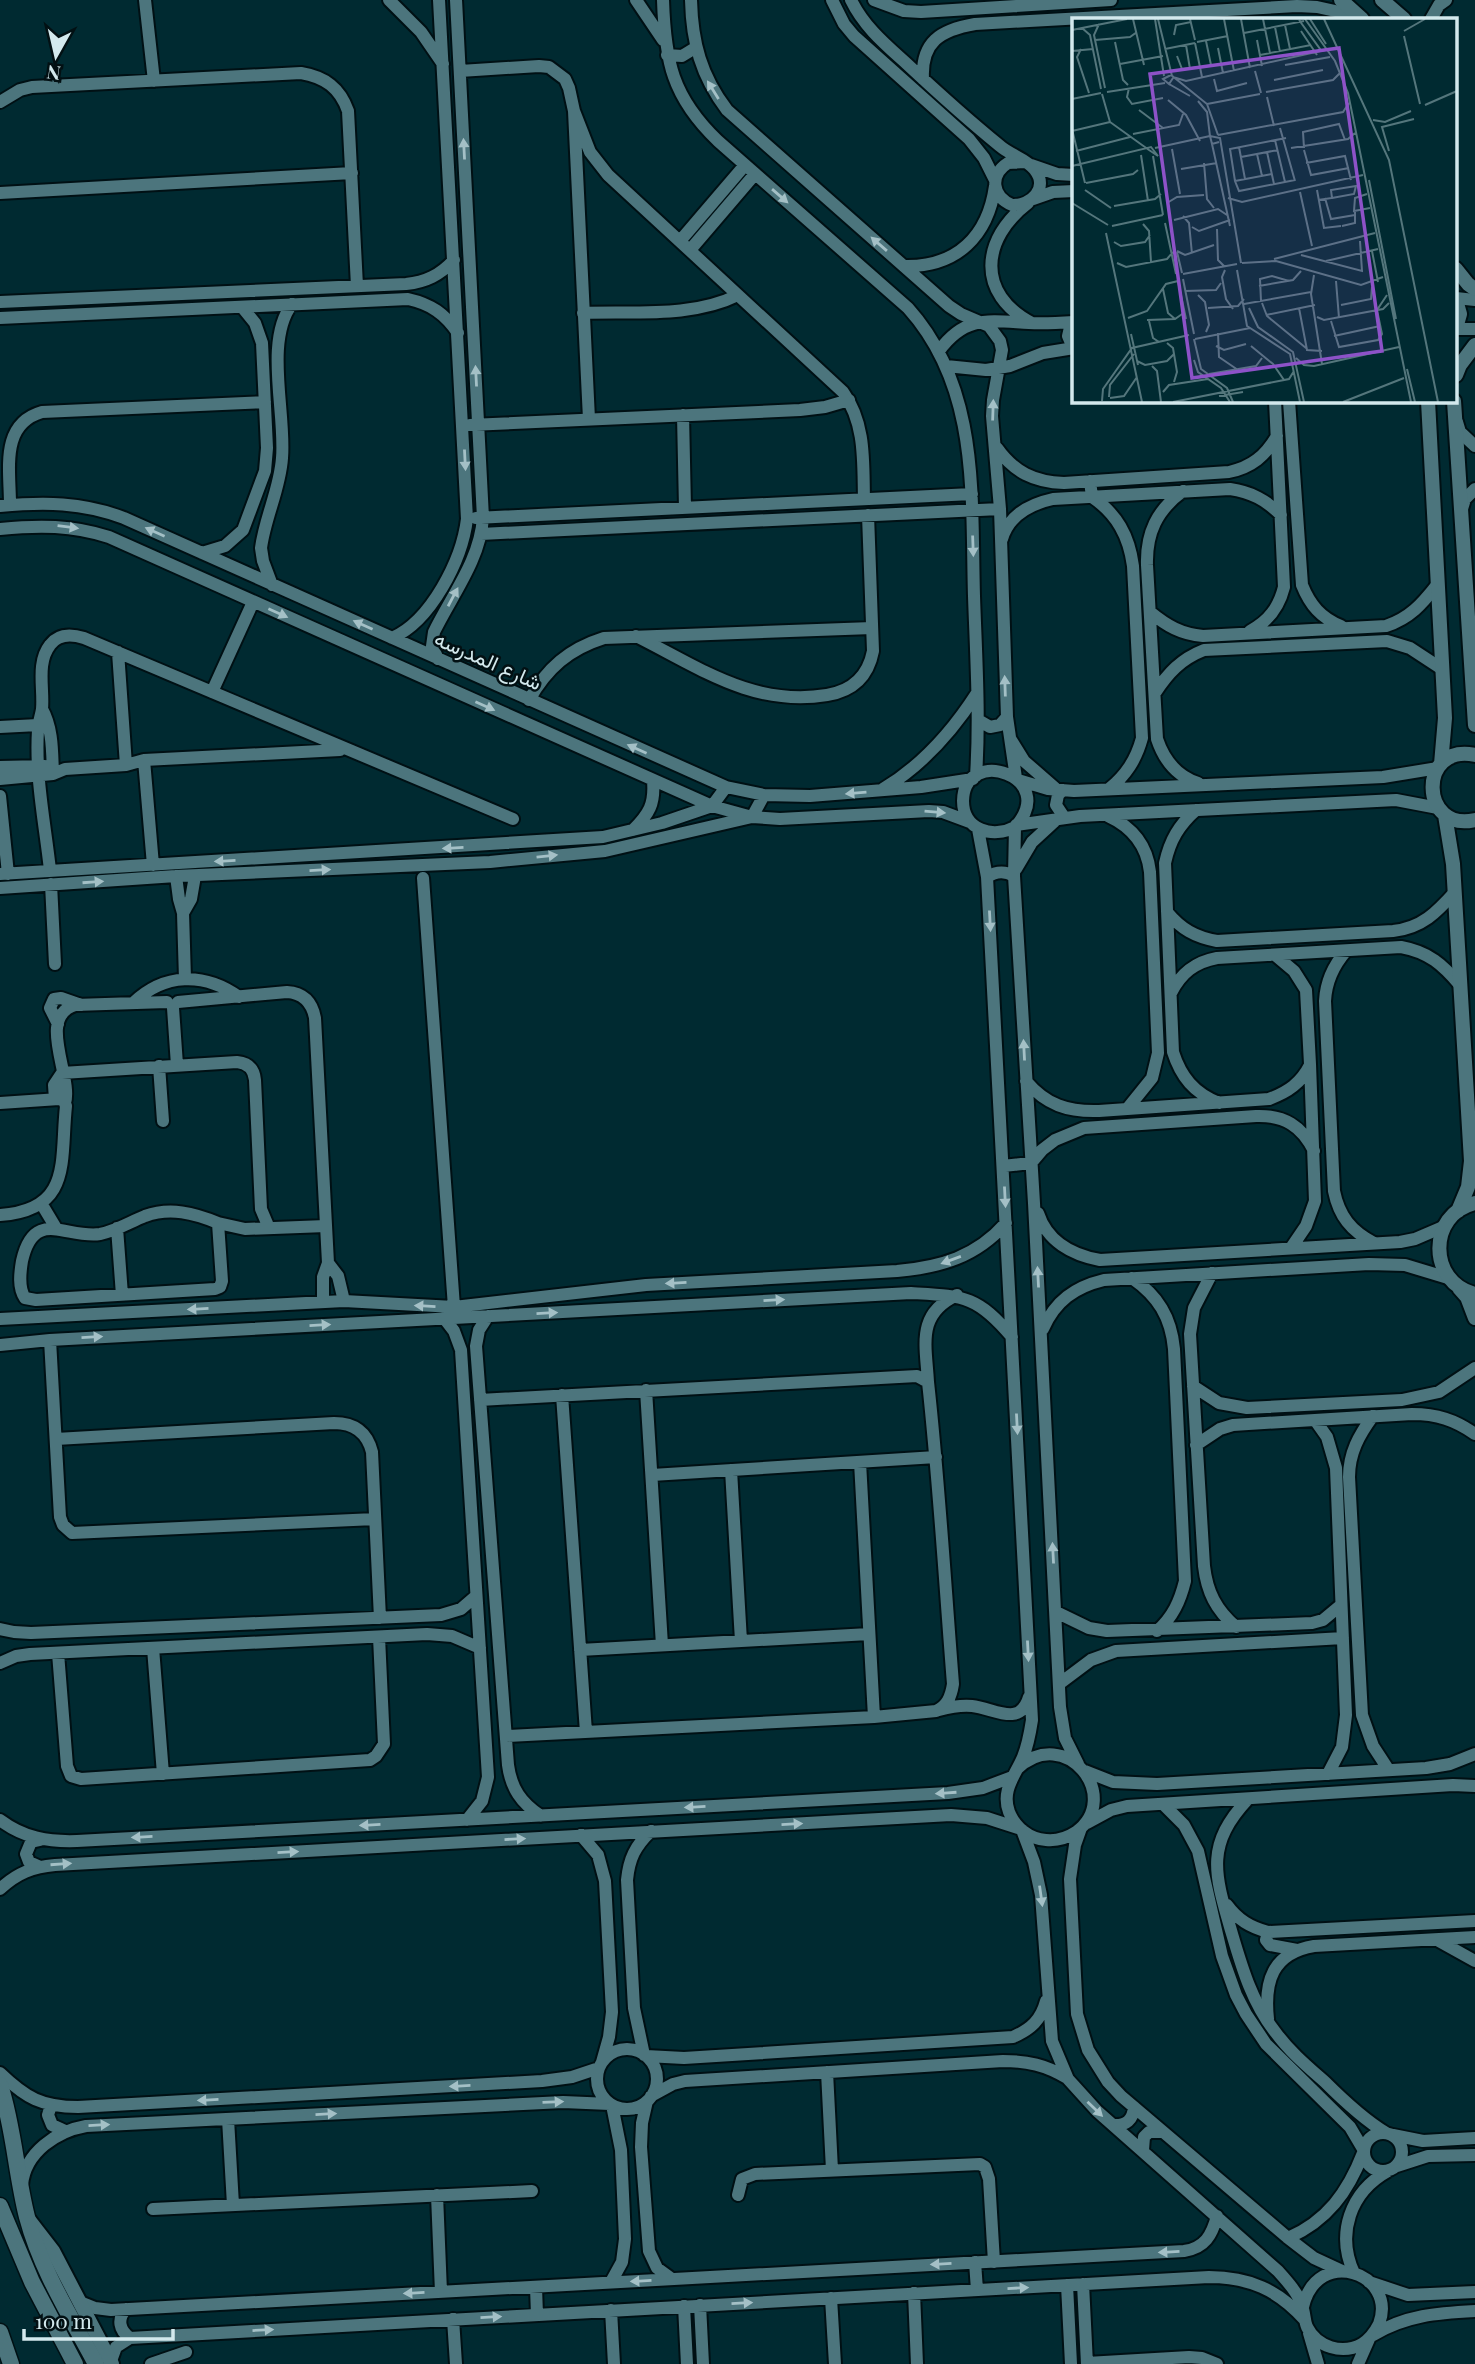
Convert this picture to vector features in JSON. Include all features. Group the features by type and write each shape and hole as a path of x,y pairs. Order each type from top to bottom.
{"main road":[{"path":"1,2096 10,2121 28,2219 44,2264 106,2363"},
{"path":"0,2206 23,2263 75,2364"},
{"path":"0,2332 11,2364"}],"street":[{"path":"145,0 154,81"},
{"path":"389,0 421,32 443,64"},
{"path":"392,638 416,623 435,598 460,551 467,519 439,0"},
{"path":"438,659 432,646 434,632 473,557 483,518 456,0"},
{"path":"636,0 666,50 678,87 695,116 712,135 908,308 920,321 946,366 959,399 965,425 972,494 978,720 974,778"},
{"path":"663,0 666,50"},
{"path":"691,0 695,48 707,81 727,110 949,306 989,326 1000,341 1002,350 993,400 1000,509 1008,735 1017,779 1027,798 1026,808 1016,826 1014,874 1059,1684 1063,1731 1071,1752 1090,1780 1094,1798 1089,1817 1082,1827 1073,1853 1069,1880 1077,2014 1088,2050 1108,2082 1135,2107 1314,2258 1381,2287 1408,2295 1475,2292"},
{"path":"832,0 844,24 854,36 968,139 984,158 999,196 1007,203 1018,205 1053,192 1072,191"},
{"path":"851,0 870,29 923,79 1003,149 1035,169 1040,181 1037,194 1018,211 1001,233 991,259 991,273 1002,300 1012,311 1032,323"},
{"path":"874,0 904,11 1111,0"},
{"path":"1340,0 1360,18"},
{"path":"1382,0 1403,18"},
{"path":"1432,18 1438,5 1446,0"},
{"path":"1126,18 1297,6 1336,11 1360,18"},
{"path":"972,9 970,16 975,24"},
{"path":"1217,18 1227,10"},
{"path":"923,79 923,60 932,42 950,31 975,24 1072,20"},
{"path":"666,50 682,56 695,48"},
{"path":"460,71 549,67 565,79 584,139 598,164 618,186 830,378 849,400 860,424 864,499"},
{"path":"0,102 20,90 32,87 301,73 315,75 327,81 345,102 349,121 357,286"},
{"path":"574,111 589,419"},
{"path":"968,139 978,136 979,128"},
{"path":"905,266 931,265 945,260 970,242 988,216 999,170 1008,163 1027,163 1057,174 1072,175"},
{"path":"685,246 750,169"},
{"path":"0,193 352,173"},
{"path":"0,302 395,285 428,280 454,260"},
{"path":"1458,272 1468,285 1475,289"},
{"path":"395,285 398,290 396,299"},
{"path":"583,313 699,309 738,295"},
{"path":"0,318 408,299 432,306 458,333"},
{"path":"272,585 262,561 261,548 282,460 278,333 285,313 292,304"},
{"path":"202,553 214,551 235,539 248,519 260,490 266,463 262,343 255,323 242,306"},
{"path":"939,351 953,334 981,322 1072,323 1068,336 1072,344"},
{"path":"1458,370 1475,345"},
{"path":"946,366 973,370 1000,368 1043,353 1072,348"},
{"path":"463,425 813,409 849,400"},
{"path":"1,529 10,440 15,429 31,415 43,412 265,402"},
{"path":"1246,633 1267,620 1281,599 1284,587 1275,402"},
{"path":"1289,402 1302,585 1314,607 1323,616 1345,628"},
{"path":"1431,403 1445,734 1432,788 1452,847 1472,1146 1468,1187 1458,1210 1444,1227 1438,1248 1439,1258 1453,1283 1467,1297 1475,1318"},
{"path":"1452,407 1460,432 1475,446"},
{"path":"1452,407 1462,509 1475,725"},
{"path":"683,415 685,508"},
{"path":"995,446 1013,467 1037,480 1064,483 1229,472 1252,464 1262,457 1276,436"},
{"path":"1229,472 1233,482 1230,489"},
{"path":"1090,481 1091,497 1113,514 1127,537 1131,550 1142,738 1134,762 1109,789"},
{"path":"1000,546 1004,531 1024,509 1053,499 1230,489 1259,496 1281,515"},
{"path":"1462,509 1465,499 1475,489"},
{"path":"1183,491 1171,500 1157,517 1149,536 1147,551 1157,739 1165,758 1179,774 1205,785"},
{"path":"467,519 972,494"},
{"name":"شارع المدرسه","path":"4,506 48,503 89,507 124,518 726,787 764,794 810,796 880,791 974,778"},
{"path":"481,534 1000,509"},
{"path":"636,636 756,693 791,698 840,693 853,687 871,662 868,515"},
{"name":"شارع المدرسه","path":"1,529 60,526 109,537 712,806 752,817 802,818 943,812 974,826"},
{"path":"1131,550 1138,546 1147,551"},
{"path":"213,583 223,562"},
{"path":"1284,587 1294,590 1302,585"},
{"path":"1150,612 1182,633 1203,636 1386,625 1410,615 1437,585"},
{"path":"212,692 253,602"},
{"path":"1386,625 1391,628 1392,633 1387,640"},
{"path":"529,700 546,673 571,651 604,638 872,628"},
{"path":"50,870 39,771 38,725 42,709 42,672 46,652 57,639 75,635 513,819"},
{"path":"1203,636 1200,645 1204,650"},
{"path":"1154,694 1171,670 1204,650 1387,640 1410,648 1442,669"},
{"path":"118,652 126,765"},
{"path":"880,791 905,775 943,739 977,692"},
{"path":"42,709 48,721 57,770"},
{"path":"978,720 985,726 995,727 1007,717"},
{"path":"0,727 38,725"},
{"path":"1008,735 1029,767 1060,790"},
{"path":"1142,738 1149,743 1157,739"},
{"path":"0,779 39,771 126,765 144,760 346,750"},
{"path":"1475,755 1454,756 1439,766 1383,777 1109,789 1060,790 1017,779 1007,772 996,770 974,778 967,787 963,805 974,826 987,877 1032,1720 1030,1733 1007,1795 1007,1804 1034,1862 1041,1895 1052,2041 1068,2079 1097,2111 1278,2271 1315,2339 1325,2346 1336,2349 1359,2345 1402,2320 1438,2313 1475,2311"},
{"path":"144,760 153,865"},
{"path":"0,767 39,771"},
{"path":"1383,777 1388,788 1383,800"},
{"path":"632,831 650,811 653,803 653,781"},
{"path":"0,796 4,874 603,837 632,831 712,806 726,787"},
{"path":"1060,790 1056,805 1061,818"},
{"path":"0,888 176,876 490,862 605,850 752,817 764,794"},
{"path":"974,826 997,834 1016,826 1104,814 1383,800 1410,801 1442,811 1461,821 1475,820"},
{"path":"1196,810 1175,833 1166,863 1173,1052 1177,1066 1194,1090 1219,1103"},
{"path":"1104,814 1134,833 1144,847 1149,864 1157,1053 1152,1078 1127,1109"},
{"path":"1014,874 1032,842 1061,818"},
{"path":"412,850 414,865"},
{"path":"1149,864 1157,859 1166,863"},
{"path":"987,877 1004,872 1014,874"},
{"path":"176,876 178,899 183,914 185,979"},
{"path":"183,914 191,899 195,876"},
{"path":"423,878 454,1307"},
{"path":"51,884 55,964"},
{"path":"1167,912 1184,929 1205,939 1217,941 1402,930 1426,921 1455,892"},
{"path":"1401,947 1405,939 1402,930"},
{"path":"1217,941 1214,949 1217,958"},
{"path":"1171,994 1184,973 1205,960 1401,947 1429,955 1460,985"},
{"path":"1346,951 1333,969 1325,989 1334,1191 1342,1217 1362,1237 1380,1243 1390,1251 1387,1264"},
{"path":"1275,954 1294,971 1306,990 1316,1192 1312,1214 1291,1248"},
{"path":"133,1003 151,989 172,980 185,979 214,983 239,997"},
{"path":"172,980 177,1065"},
{"path":"1306,990 1317,986 1325,989"},
{"path":"0,1215 27,1210 41,1203 58,1181 63,1168 60,1101 54,1085 62,1073 58,1024 65,1009 81,1005 173,1002 294,992 306,999 314,1011 328,1263 322,1285 323,1302"},
{"path":"1157,1053 1167,1055 1173,1052"},
{"path":"62,1073 237,1062 248,1065 255,1080 261,1209 269,1228"},
{"path":"1026,1081 1034,1091 1055,1105 1081,1111 1099,1111 1255,1101 1283,1094 1304,1076 1310,1064"},
{"path":"159,1066 163,1121"},
{"path":"0,1103 60,1101"},
{"path":"1255,1101 1258,1110 1256,1116"},
{"path":"1099,1111 1097,1118 1100,1126"},
{"path":"1003,1166 1031,1163 1055,1140 1084,1128 1256,1116 1280,1118 1292,1123 1309,1140 1314,1151"},
{"path":"1316,1192 1325,1194 1334,1191"},
{"path":"41,1203 56,1228"},
{"path":"1034,1203 1041,1221 1052,1237 1066,1250 1084,1258 1100,1260 1380,1243 1415,1238 1444,1227"},
{"path":"1458,1210 1475,1203"},
{"path":"254,1228 261,1209"},
{"path":"27,1210 39,1232"},
{"path":"218,1223 222,1281 218,1289 36,1300 25,1298 21,1292 21,1267 26,1247 39,1232 56,1228 89,1234 117,1228 146,1216 174,1212 188,1213 237,1228 326,1226"},
{"path":"0,1319 344,1301 454,1307 646,1285 909,1270 947,1262 970,1252 992,1239 1006,1223"},
{"path":"117,1228 122,1295"},
{"path":"1100,1260 1098,1271 1104,1280"},
{"path":"328,1263 338,1276 344,1301"},
{"path":"1041,1333 1048,1317 1065,1297 1087,1284 1104,1280 1387,1264 1420,1268 1475,1294"},
{"path":"909,1270 914,1281 911,1293"},
{"path":"1212,1273 1194,1308 1190,1334 1204,1566 1207,1587 1216,1607 1236,1627"},
{"path":"1132,1278 1159,1302 1169,1321 1172,1335 1186,1567 1176,1610 1168,1622 1141,1638 1146,1648"},
{"path":"646,1285 648,1307"},
{"path":"0,1345 30,1341 911,1293 957,1295 985,1309 1012,1337"},
{"path":"936,1711 948,1702 953,1684 925,1329 934,1312 948,1299 957,1295"},
{"path":"226,1307 229,1330"},
{"path":"488,1316 479,1330 476,1346 508,1765 514,1790 521,1800 541,1816"},
{"path":"444,1318 454,1331 460,1347 488,1777 482,1801 467,1820"},
{"path":"28,1319 22,1324 20,1331 23,1337 30,1341"},
{"path":"1172,1335 1179,1331 1190,1334"},
{"path":"50,1340 61,1520 72,1533 375,1519"},
{"path":"460,1347 470,1342 476,1346"},
{"path":"1193,1387 1219,1403 1247,1408 1402,1400 1424,1397 1453,1385 1475,1368"},
{"path":"480,1400 911,1375 928,1382"},
{"path":"646,1390 662,1645"},
{"path":"562,1395 586,1732"},
{"path":"1424,1397 1427,1406 1424,1414"},
{"path":"1247,1408 1241,1416 1247,1423"},
{"path":"1196,1445 1220,1429 1247,1423 1373,1416 1424,1414 1450,1419 1475,1434"},
{"path":"1373,1416 1357,1440 1349,1468 1362,1715 1373,1746 1388,1769"},
{"path":"1315,1420 1327,1437 1336,1468 1346,1715 1342,1748 1328,1774"},
{"path":"56,1439 345,1423 361,1431 370,1444 380,1618"},
{"path":"652,1475 936,1457"},
{"path":"860,1462 874,1717"},
{"path":"1336,1468 1341,1463 1349,1468"},
{"path":"731,1470 741,1641"},
{"path":"473,1546 491,1545"},
{"path":"1186,1567 1194,1572 1204,1566"},
{"path":"0,1629 31,1633 441,1615 461,1609 476,1596"},
{"path":"1056,1612 1089,1628 1107,1632 1151,1631 1312,1623 1323,1620 1341,1605"},
{"path":"441,1615 447,1625 443,1635"},
{"path":"285,1622 287,1641"},
{"path":"30,1654 24,1650 21,1643 24,1636 31,1633"},
{"path":"580,1650 869,1634"},
{"path":"0,1663 16,1656 30,1654 443,1635 462,1639 480,1648"},
{"path":"58,1653 66,1766 71,1776 82,1779 363,1762 376,1756 381,1751 384,1737 379,1637"},
{"path":"1059,1684 1080,1667 1116,1651 1343,1638"},
{"path":"153,1648 163,1774"},
{"path":"506,1736 874,1717 972,1706 1013,1715 1024,1709 1030,1693"},
{"path":"1346,1715 1362,1715"},
{"path":"37,1866 29,1862 26,1854 31,1842 40,1840 76,1841 965,1791 983,1788 1014,1773 1033,1758 1051,1754 1070,1759 1082,1768 1113,1782 1157,1784 1426,1768 1450,1764 1475,1754"},
{"path":"1450,1764 1455,1774 1453,1785"},
{"path":"487,1765 497,1770 508,1765"},
{"path":"1157,1784 1155,1795 1161,1805 1184,1825 1192,1838 1202,1865 1222,1956 1232,1986 1246,2014 1272,2050 1350,2127 1367,2164 1384,2171 1428,2156 1475,2155"},
{"path":"0,1889 23,1871 37,1866 951,1815 986,1818 1038,1839 1056,1840 1066,1838 1111,1810 1127,1806 1453,1785 1475,1786"},
{"path":"1248,1799 1229,1822 1216,1864 1221,1895 1249,1986 1268,2023 1287,2047 1352,2109 1390,2134 1402,2146 1402,2153 1393,2168 1363,2192 1350,2216 1345,2245 1348,2272"},
{"path":"756,1804 757,1826"},
{"path":"0,1820 23,1834 40,1840"},
{"path":"401,1823 402,1845"},
{"path":"651,1832 641,1841 628,1866 634,2008 645,2055 656,2072 656,2084 642,2123 641,2147 649,2251 657,2268 672,2279"},
{"path":"581,1835 598,1855 606,1881 611,2012 609,2037 598,2088 611,2104 621,2150 625,2239 622,2262 611,2282"},
{"path":"1202,1865 1209,1860 1216,1864"},
{"path":"1221,1895 1240,1920 1253,1928 1268,1932 1475,1922"},
{"path":"1268,1932 1266,1938 1270,1945 1297,1950"},
{"path":"1268,2023 1267,1991 1270,1976 1286,1956 1297,1950 1314,1946 1475,1937"},
{"path":"1435,1939 1475,1961"},
{"path":"0,2073 27,2096 51,2105 78,2107 557,2080 601,2065 618,2050 684,2058 1013,2038 1026,2032 1036,2022 1044,2011 1047,1997"},
{"path":"778,2052 779,2075"},
{"path":"23,2196 22,2181 29,2165 46,2143 65,2131 86,2126 563,2102 634,2108 673,2084 684,2081 1018,2061 1044,2066 1068,2079"},
{"path":"827,2072 832,2170"},
{"path":"500,2084 501,2105"},
{"path":"233,2205 233,2118 237,2098"},
{"path":"51,2105 48,2115 52,2125 65,2131"},
{"path":"1113,2124 1129,2122 1135,2107"},
{"path":"1143,2150 1144,2137 1149,2132 1163,2132"},
{"path":"1288,2238 1303,2232 1329,2212 1346,2189 1365,2143 1374,2134 1390,2134 1423,2141 1475,2138"},
{"path":"738,2195 740,2182 750,2175 980,2164 985,2168 989,2179 994,2262"},
{"path":"153,2209 532,2191"},
{"path":"437,2195 441,2292"},
{"path":"80,2302 103,2309 125,2309 1192,2250 1211,2235 1217,2216"},
{"path":"28,2219 53,2251 80,2302 106,2363"},
{"path":"975,2262 977,2290"},
{"path":"1318,2364 1305,2319 1305,2296 1320,2278 1330,2273 1348,2272"},
{"path":"106,2363 117,2347 130,2337 1227,2277 1262,2286 1292,2306 1305,2319"},
{"path":"1358,2364 1381,2317 1380,2298 1369,2281"},
{"path":"1083,2284 1087,2364 1202,2358 1217,2364"},
{"path":"1063,2364 1071,2364 1067,2285"},
{"path":"536,2287 537,2315"},
{"path":"914,2294 917,2364"},
{"path":"1437,2295 1434,2302 1438,2313"},
{"path":"831,2298 835,2364"},
{"path":"700,2305 703,2364"},
{"path":"684,2306 687,2364"},
{"path":"125,2309 120,2319 121,2330 130,2337"},
{"path":"611,2310 614,2364"},
{"path":"453,2319 456,2364"},
{"path":"151,2364 189,2358 177,2335"}]}
